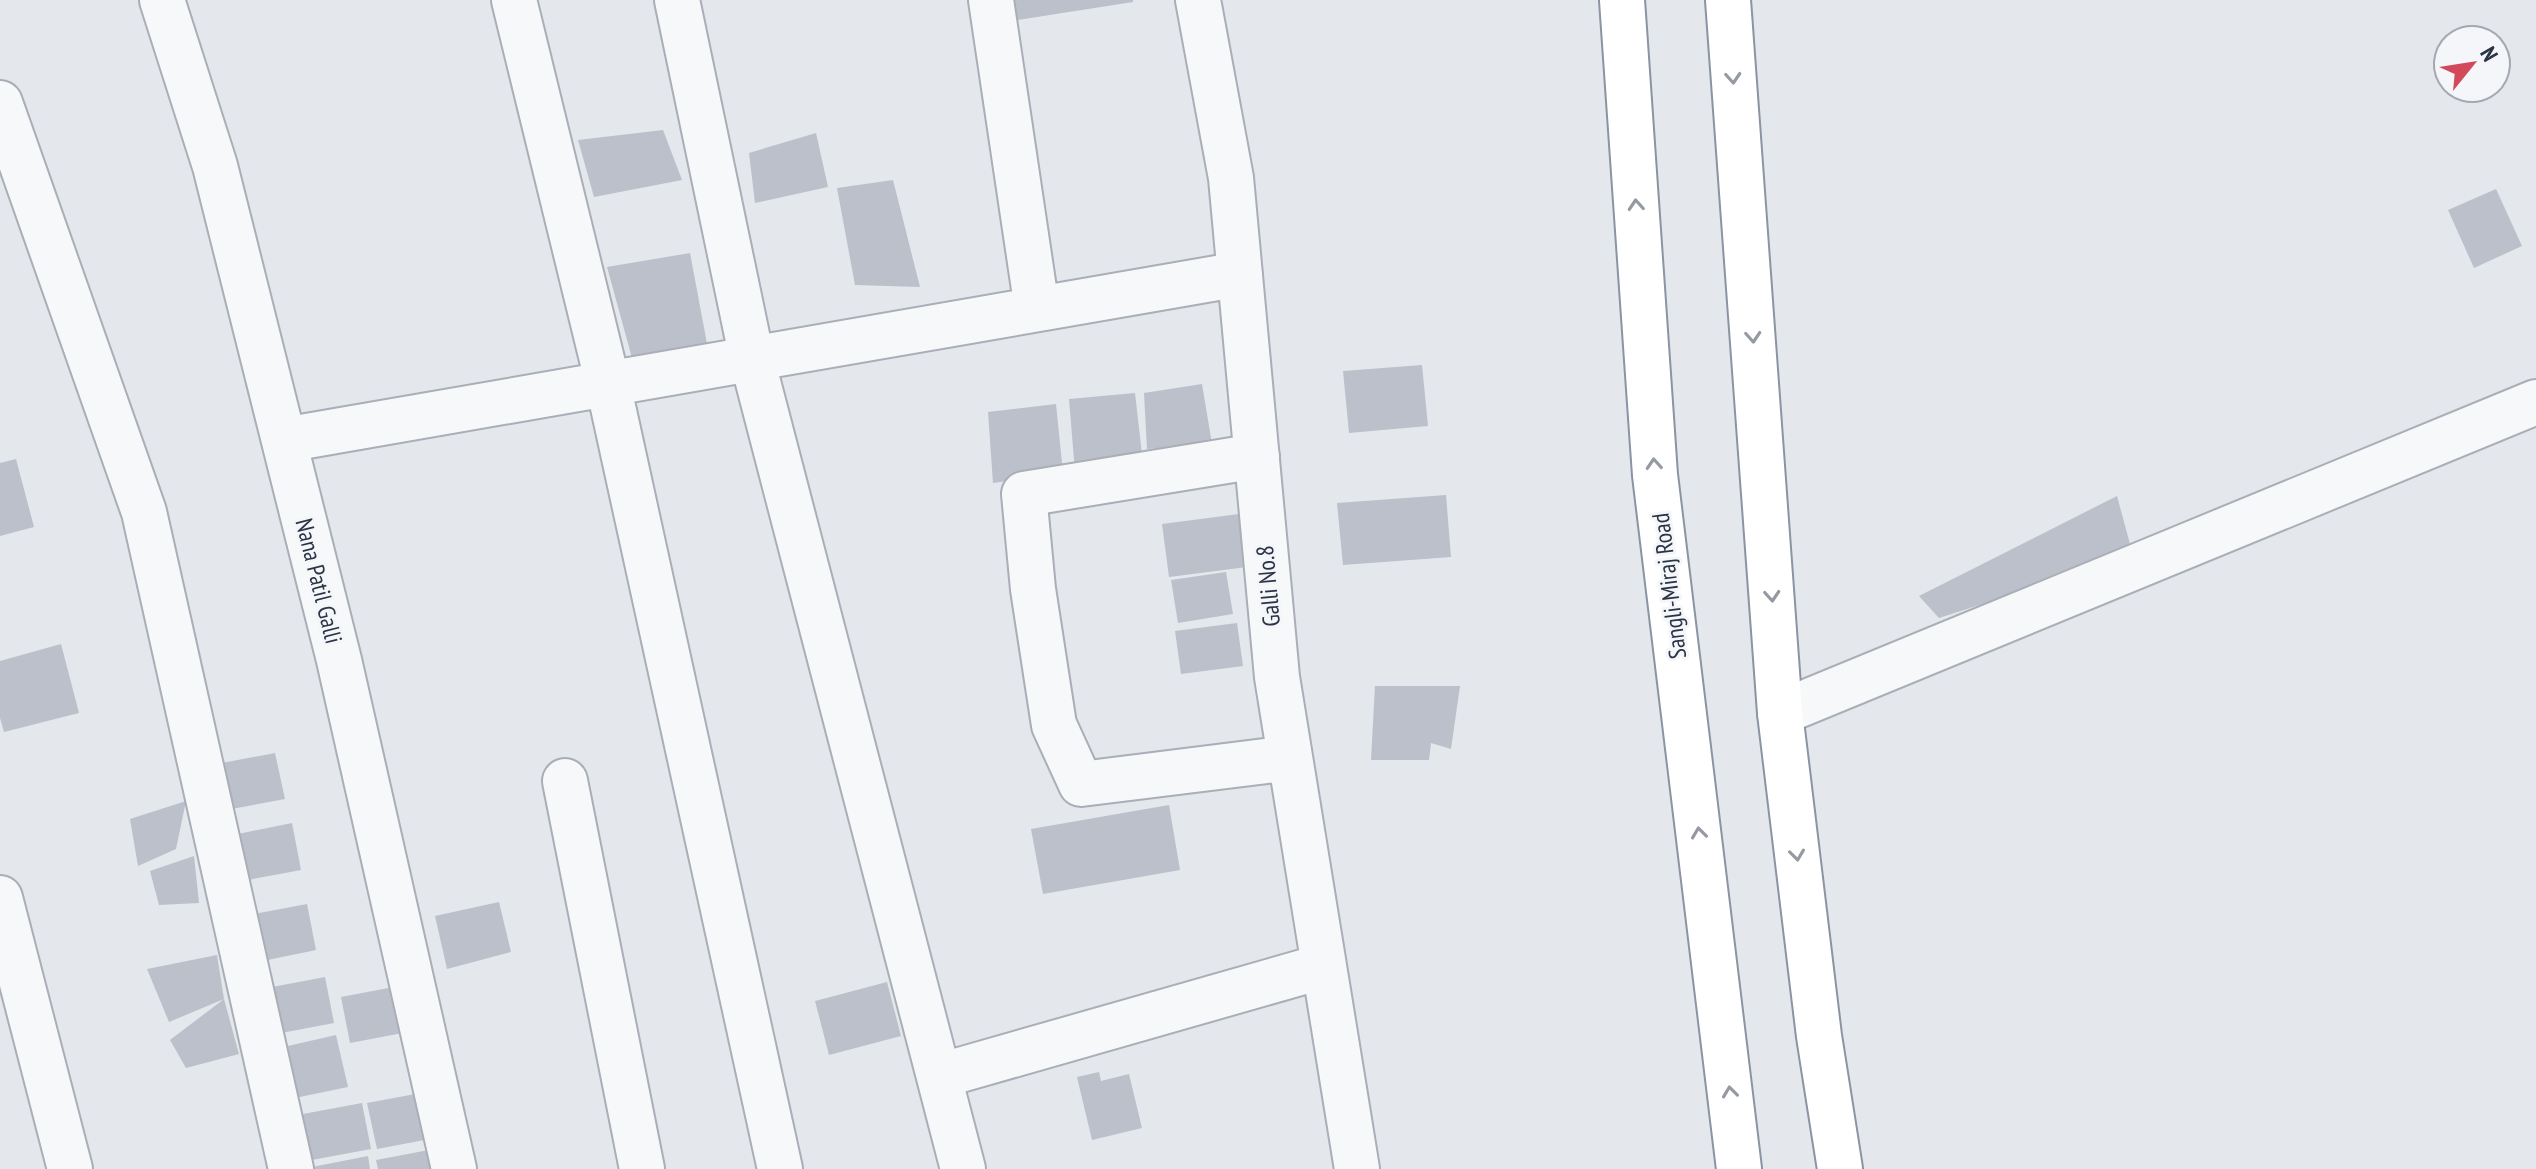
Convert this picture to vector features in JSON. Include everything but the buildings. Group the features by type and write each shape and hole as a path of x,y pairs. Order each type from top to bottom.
{"highway":[{"name":"Sangli-Miraj Road","path":"1622,0 1655,475 1739,1169"},
{"path":"1728,0 1780,713 1819,1036 1840,1169"}],"street":[{"name":"Nana Patil Galli","path":"162,0 215,166 343,675 454,1169"},
{"path":"514,0 608,384 780,1169"},
{"path":"677,0 752,359 963,1169"},
{"path":"991,0 1037,309"},
{"name":"Galli No.8","path":"1198,0 1231,178 1277,677 1357,1169"},
{"path":"0,103 144,512 291,1169"},
{"path":"284,440 1240,274"},
{"path":"1780,713 2536,402"},
{"path":"1257,456 1024,494 1033,589 1054,725 1081,784 1290,758"},
{"path":"565,781 642,1169"},
{"path":"0,898 70,1169"},
{"path":"939,1076 1324,966"}]}
